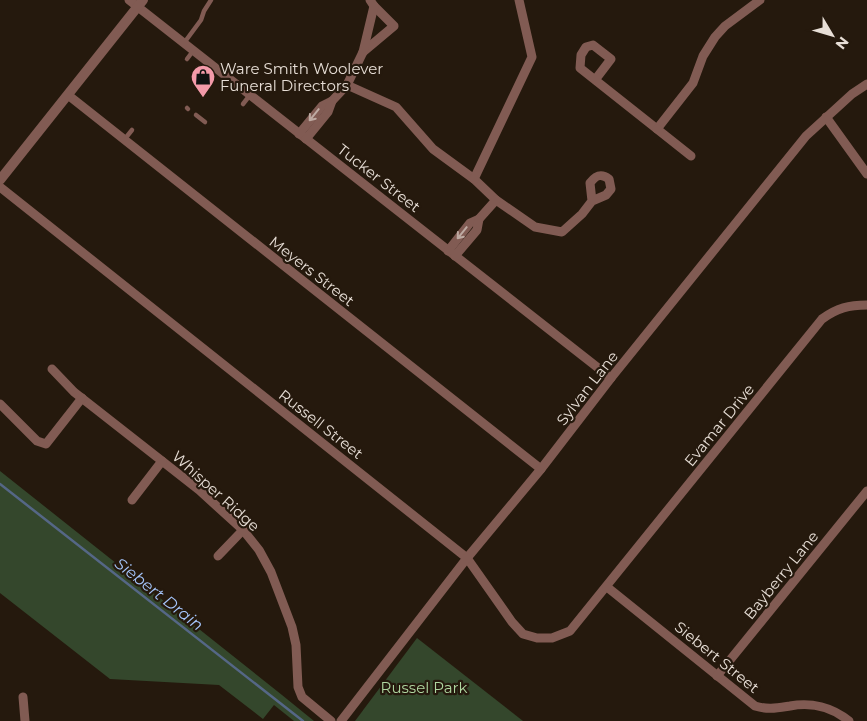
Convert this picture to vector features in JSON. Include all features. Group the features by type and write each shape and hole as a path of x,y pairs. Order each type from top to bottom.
{"street":[{"name":"Tucker Street","path":"129,0 141,3 184,43 611,378"},
{"path":"474,179 532,57 520,0"},
{"path":"657,129 694,83 703,56 715,37 725,26 760,0"},
{"path":"0,180 141,3"},
{"path":"363,52 394,26 372,3"},
{"path":"303,136 322,106 332,101 347,84 363,52 372,3"},
{"path":"595,80 691,156"},
{"path":"347,84 396,107 433,149 474,179 496,200 535,227 562,232 582,214 592,201"},
{"name":"Sylvan Lane","path":"341,721 467,558 541,469 611,378 806,136 852,94 867,84"},
{"name":"Meyers Street","path":"68,95 541,469"},
{"path":"826,117 867,174"},
{"name":"Russell Street","path":"0,187 467,558 512,622 523,634 537,638 552,638 570,631 607,587"},
{"path":"452,253 470,223 479,219 496,200"},
{"name":"Evamar Drive","path":"607,587 822,319 835,310 851,305 867,305"},
{"name":"Whisper Ridge","path":"52,369 82,398 199,490 243,530 259,550 271,572 286,610 296,645 298,687 302,697 331,721"},
{"path":"0,404 37,441 46,444 82,398"},
{"path":"132,500 162,461"},
{"name":"Bayberry Lane","path":"717,676 867,491"},
{"path":"218,556 243,530"},
{"name":"Siebert Street","path":"607,587 755,706 765,709 776,709 808,704 826,707 849,721"},
{"path":"23,698 24,721"}],"lane":[{"path":"184,43 201,20 210,0"},
{"path":"187,59 194,50"},
{"path":"243,104 250,95"},
{"path":"196,115 205,122"},
{"path":"124,140 132,130"}],"green space":[{"path":"0,471 314,721 294,721 274,705 263,719 219,685 110,679 0,593"},
{"name":"Russel Park","path":"417,638 523,721 355,721"}],"waterway":[{"name":"Siebert Drain","path":"0,484 303,721"}],"place":[{"name":"Ware Smith Woolever Funeral Directors","path":"203,98"}]}
